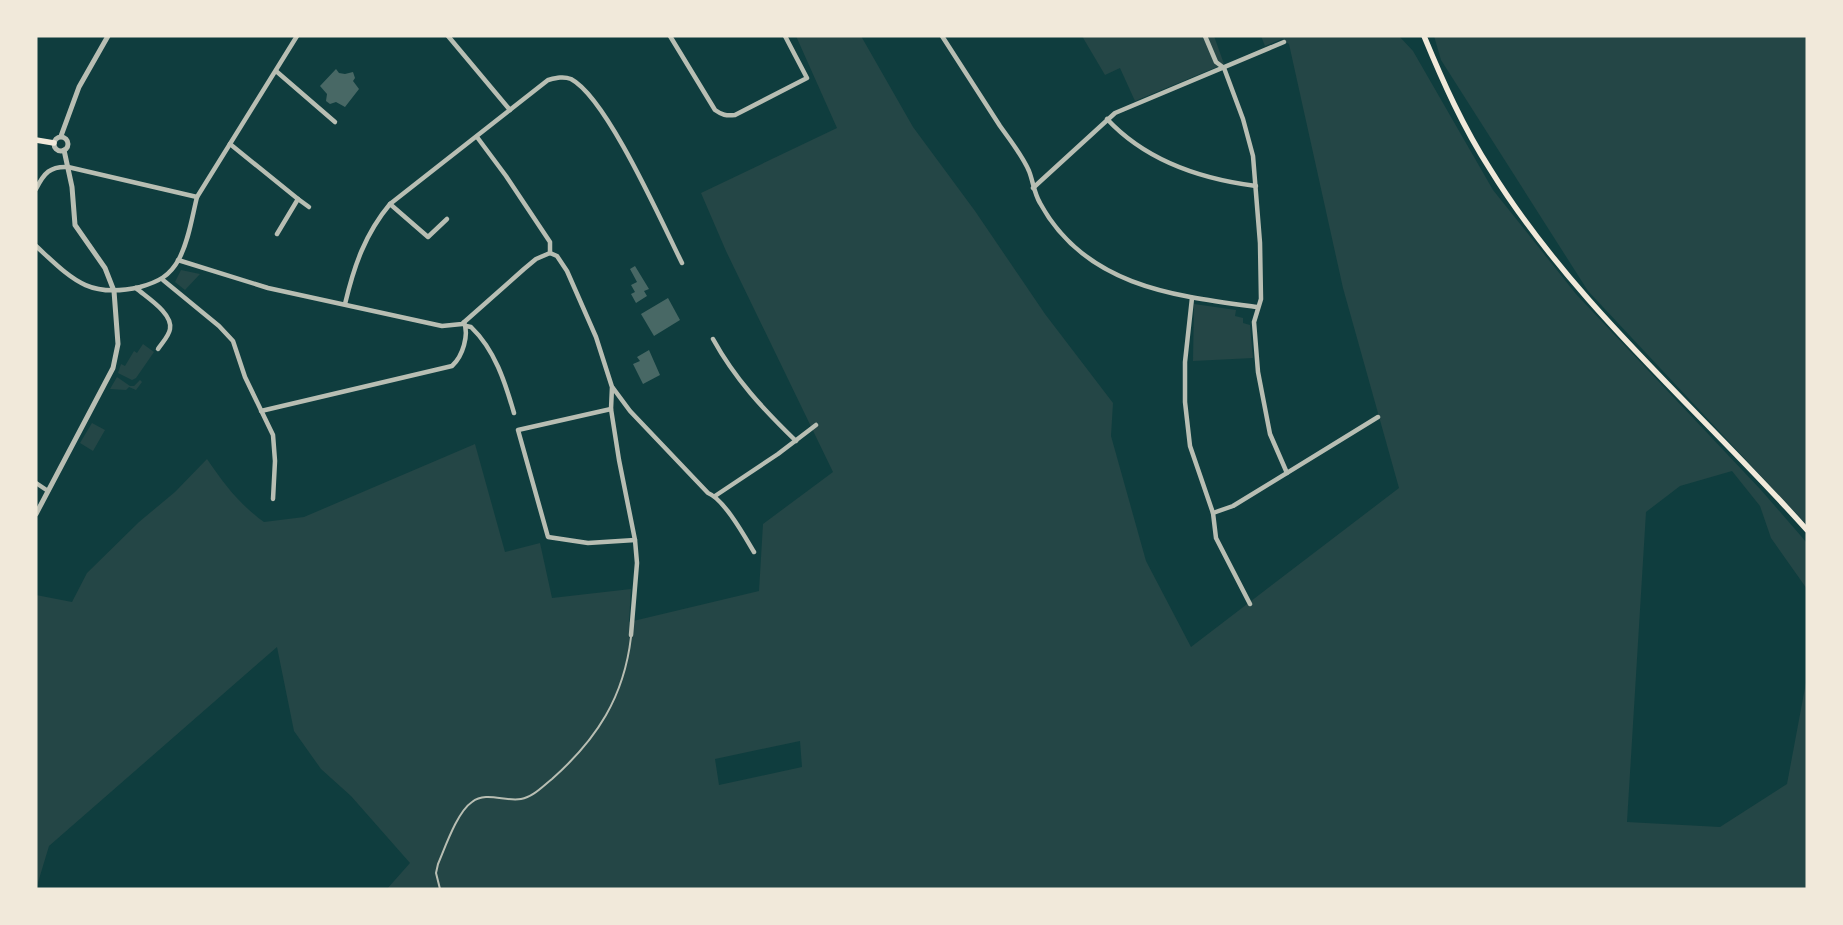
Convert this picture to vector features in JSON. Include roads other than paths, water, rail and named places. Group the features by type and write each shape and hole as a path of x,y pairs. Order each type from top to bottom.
{"main road":[{"path":"1424,36 1464,125 1490,170 1560,265 1681,398 1764,482 1807,530"},
{"path":"36,140 54,143"}],"street":[{"path":"64,150 56,149 55,139 61,136 79,87 108,36"},
{"path":"36,246 63,272 85,286 100,291 136,288 163,280 178,260 197,196 297,36"},
{"path":"448,36 510,110"},
{"path":"670,36 710,103 721,115 735,115 807,78 785,36"},
{"path":"942,36 1029,171 1033,188 1040,204 1075,248 1099,266 1127,280 1192,298 1257,307"},
{"path":"1205,36 1216,62 1224,68 1243,119 1253,156 1260,253 1260,299 1254,322 1262,399 1270,434 1287,473"},
{"path":"1033,188 1114,113 1284,42"},
{"path":"276,71 335,122"},
{"path":"345,304 358,255 381,215 390,204 548,80 568,78 576,82 603,114 624,148 682,263"},
{"path":"1107,119 1133,143 1167,162 1210,178 1256,186"},
{"path":"36,514 113,368 118,344 114,291 105,268 78,232 64,150 68,142 61,136"},
{"path":"477,137 506,176 550,242 550,253"},
{"path":"230,144 309,207"},
{"path":"36,189 46,171 58,166 197,196"},
{"path":"277,234 298,199"},
{"path":"390,204 428,237 447,219"},
{"path":"261,411 452,366 461,354 465,341 465,324 524,269 536,259 550,253 557,256 567,270 596,337 612,387 630,411 708,493 715,496 738,526 754,552"},
{"path":"178,260 268,288 442,326 465,324 471,327 487,345 507,390 514,414"},
{"path":"163,280 228,334 232,341 245,378 273,435 275,445 273,499"},
{"path":"136,288 165,313 170,321 169,332 158,349"},
{"path":"1192,298 1185,362 1185,402 1190,446 1212,513 1216,538 1250,604"},
{"path":"713,339 736,378 756,402 796,441"},
{"path":"612,387 611,409 635,540 637,563 631,634"},
{"path":"611,409 518,430 548,537 588,543 635,540"},
{"path":"1212,513 1233,506 1378,418"},
{"path":"715,496 796,441 816,425"},
{"path":"36,483 48,491"}],"lane":[{"path":"440,889 436,873 438,864 463,812 472,802 487,798 520,800 530,796 561,771 588,743 607,716 621,688 629,655 631,634"}]}
